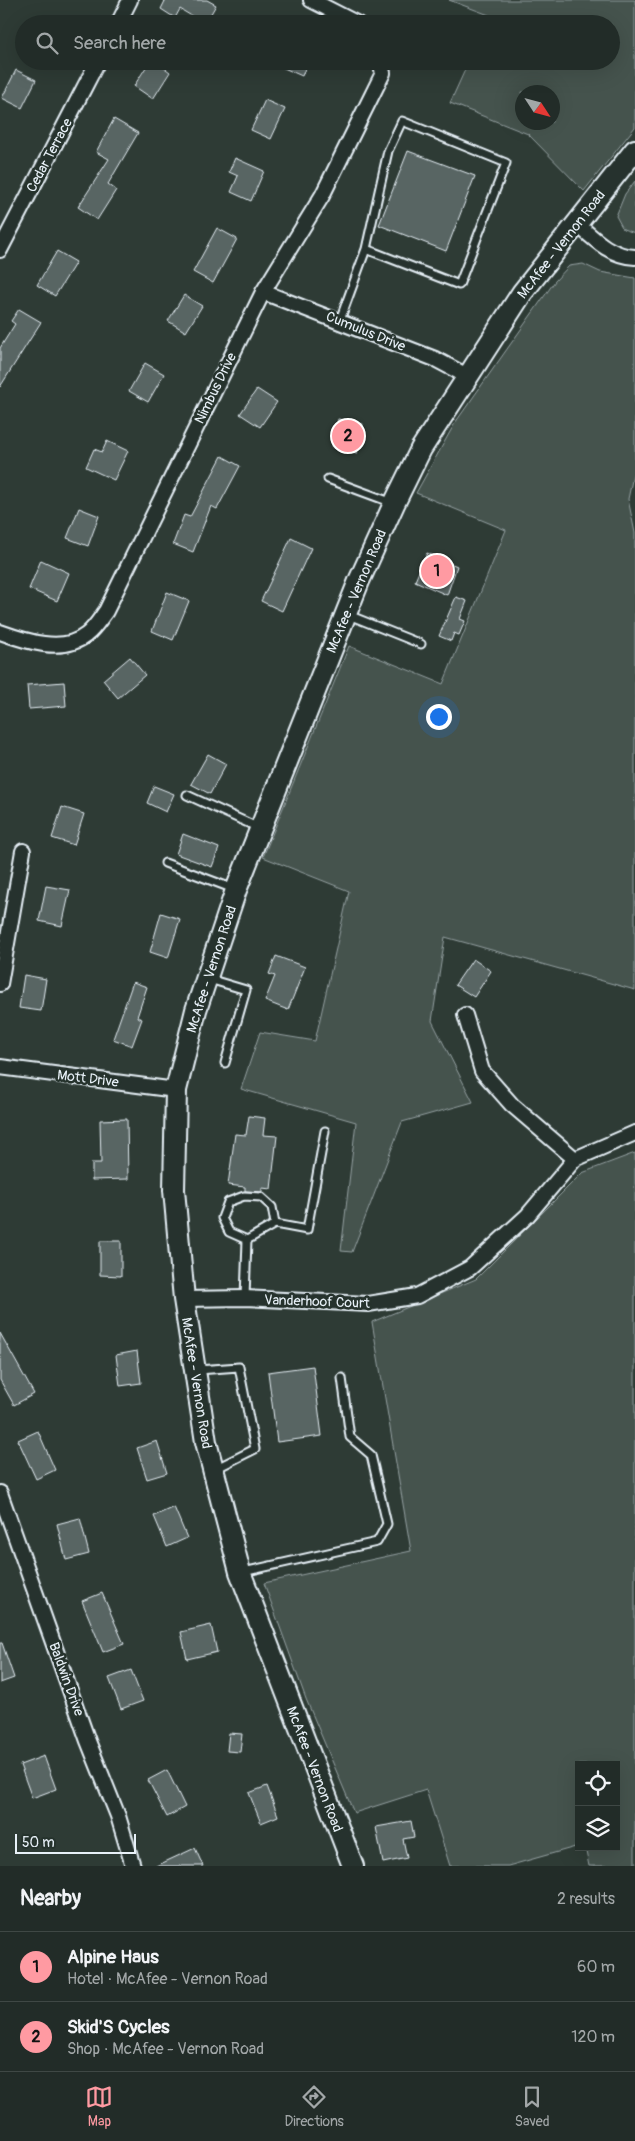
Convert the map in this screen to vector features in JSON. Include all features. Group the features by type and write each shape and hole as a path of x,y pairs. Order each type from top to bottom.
{"main road":[{"name":"McAfee - Vernon Road","path":"353,1866 240,1572 206,1442 184,1298 174,1190 176,1090 206,978 236,890 346,614 394,504 421,449 522,293 635,150"}],"street":[{"path":"122,15 130,0"},
{"path":"311,0 340,15"},
{"name":"Cedar Terrace","path":"0,250 93,70"},
{"name":"Nimbus Drive","path":"0,632 23,640 57,646 85,636 106,611 263,292 322,196 383,73 382,70"},
{"path":"576,223 610,251 635,258"},
{"name":"Cumulus Drive","path":"263,292 340,320 435,359 467,376"},
{"path":"0,984 23,851"},
{"path":"465,1015 482,1071 512,1105 575,1159"},
{"name":"Mott Drive","path":"0,1067 176,1090"},
{"name":"Vanderhoof Court","path":"184,1298 246,1298 368,1304 417,1296 470,1268 527,1216 575,1159 635,1132"},
{"name":"Baldwin Drive","path":"0,1493 88,1741 118,1816 133,1866"}],"lane":[{"path":"340,320 366,249 388,151 402,121 506,163 459,284 366,249"},
{"path":"328,479 394,504"},
{"path":"346,614 422,644"},
{"path":"187,795 260,828"},
{"path":"165,863 236,890"},
{"path":"206,978 246,990 225,1064"},
{"path":"247,1240 275,1224 307,1230 324,1131"},
{"path":"247,1240 229,1232 222,1218 228,1202 244,1196 261,1197 272,1206 275,1224"},
{"path":"246,1298 247,1240"},
{"path":"195,1370 239,1367 255,1449 213,1470"},
{"path":"240,1572 377,1542 387,1524 371,1455 350,1437 342,1378"}],"shaded area":[{"path":"449,0 635,0 635,127 584,191 528,134 518,130 560,130 560,85 515,85 515,129 450,103 465,70 620,70 620,15 489,15"},
{"path":"635,181 635,233 623,229 616,216 625,194"},
{"path":"583,264 600,272 635,278 635,466 628,499 635,533 635,990 445,937 432,1021 473,1102 402,1122 352,1252 341,1251 356,1122 241,1089 260,1032 315,1041 349,891 263,857 349,646 443,684 506,530 416,493 455,423 555,281 569,266"},
{"path":"635,1153 635,1866 589,1866 586,1851 620,1851 620,1761 575,1761 575,1847 508,1866 450,1866 426,1790 354,1813 306,1699 264,1583 411,1551 372,1322 476,1279 582,1173"}],"building":[{"path":"163,0 207,0 216,5 210,15 190,15 180,9 177,15 170,15 161,9 165,1"},
{"path":"16,70 36,80 22,108 2,98"},
{"path":"144,70 167,70 170,72 153,99 134,86"},
{"path":"288,70 304,70 302,76"},
{"path":"265,100 285,109 271,139 251,130"},
{"path":"114,119 138,133 108,184 116,190 97,220 78,207 109,159 96,152"},
{"path":"408,151 475,176 446,251 379,225"},
{"path":"235,158 264,171 251,201 231,192 238,176 229,172"},
{"path":"217,228 237,239 213,283 193,272"},
{"path":"57,251 76,262 55,296 37,285"},
{"path":"184,295 202,306 186,332 168,321"},
{"path":"19,309 41,322 0,387 0,348 15,324 11,321"},
{"path":"145,363 164,374 148,402 129,391"},
{"path":"257,389 277,402 260,427 240,414"},
{"path":"338,419 363,424 357,453 332,447"},
{"path":"107,441 128,451 114,480 86,467 94,449 102,452"},
{"path":"222,456 240,466 217,509 211,506 193,552 173,544 184,515 190,517"},
{"path":"79,508 99,516 88,546 67,538"},
{"path":"291,538 311,548 282,611 261,601"},
{"path":"427,553 457,566 447,595 415,581"},
{"path":"41,560 69,573 57,601 29,589"},
{"path":"167,592 189,601 173,640 152,631"},
{"path":"456,597 467,601 460,619 465,621 459,635 454,633 451,641 439,636"},
{"path":"130,657 145,675 118,698 103,680"},
{"path":"64,682 66,706 29,709 27,685"},
{"path":"208,754 226,764 210,794 191,784"},
{"path":"154,786 174,794 166,812 147,803"},
{"path":"62,807 84,814 74,845 52,838"},
{"path":"183,834 219,848 212,867 176,854"},
{"path":"46,886 70,890 62,926 39,921"},
{"path":"161,913 180,919 168,958 150,952"},
{"path":"276,956 305,967 288,1010 265,1001 275,976 269,974"},
{"path":"473,959 491,971 474,997 455,985"},
{"path":"24,975 46,979 41,1011 19,1008"},
{"path":"133,982 147,987 137,1017 142,1019 132,1046 113,1039"},
{"path":"249,1116 265,1118 263,1135 277,1136 271,1189 262,1188 262,1192 245,1191 245,1187 228,1185 235,1134 246,1135"},
{"path":"127,1119 128,1179 92,1180 92,1163 101,1163 100,1120"},
{"path":"100,1241 121,1241 121,1276 100,1275"},
{"path":"0,1333 34,1394 14,1405 0,1380"},
{"path":"137,1351 141,1383 120,1386 116,1355"},
{"path":"313,1366 322,1436 277,1442 268,1372"},
{"path":"38,1431 55,1470 36,1479 18,1440"},
{"path":"157,1441 167,1473 147,1479 137,1448"},
{"path":"174,1507 187,1538 167,1547 154,1516"},
{"path":"80,1518 89,1554 66,1560 57,1524"},
{"path":"102,1593 124,1644 103,1652 82,1601"},
{"path":"211,1625 217,1652 187,1659 181,1632"},
{"path":"0,1643 2,1643 14,1678 0,1683"},
{"path":"131,1670 143,1701 121,1709 109,1678"},
{"path":"229,1733 242,1734 240,1752 227,1751"},
{"path":"44,1756 56,1789 32,1798 20,1765"},
{"path":"167,1770 185,1807 167,1817 148,1780"},
{"path":"267,1786 278,1816 261,1823 249,1793"},
{"path":"411,1821 414,1837 403,1839 407,1858 383,1863 376,1827"},
{"path":"195,1848 203,1866 156,1866"}],"place":[{"name":"Skid'S Cycles","path":"348,436"},
{"name":"Alpine Haus","path":"437,571"}]}
